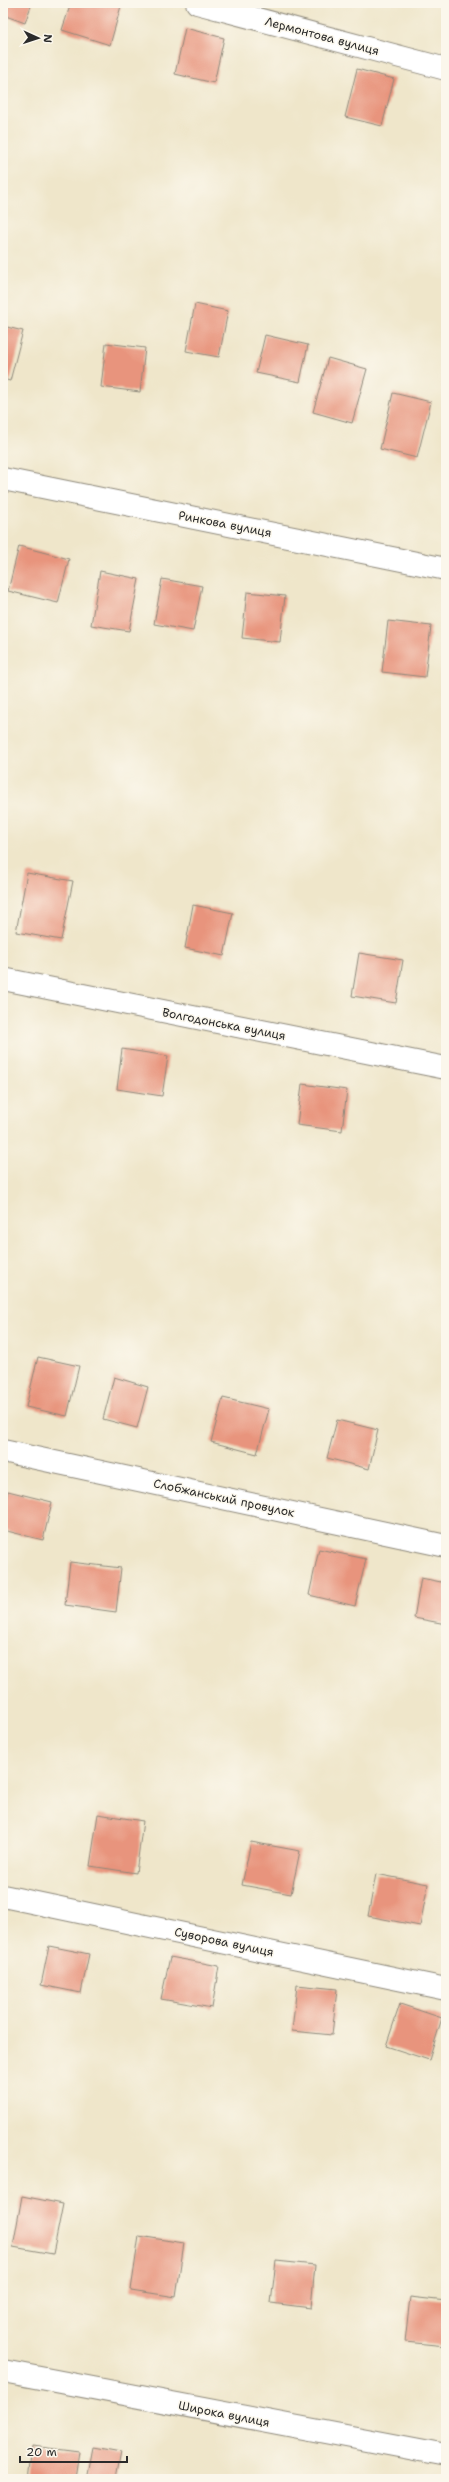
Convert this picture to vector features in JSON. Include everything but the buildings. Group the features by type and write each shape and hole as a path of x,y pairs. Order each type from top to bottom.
{"street":[{"name":"Лермонтова вулиця","path":"197,3 446,69"},
{"name":"Ринкова вулиця","path":"3,479 446,569"},
{"name":"Волгодонська вулиця","path":"3,979 446,1068"},
{"name":"Слобжанський провулок","path":"3,1450 446,1546"},
{"name":"Суворова вулиця","path":"3,1896 446,1989"},
{"name":"Широка вулиця","path":"3,2371 446,2455"}]}
